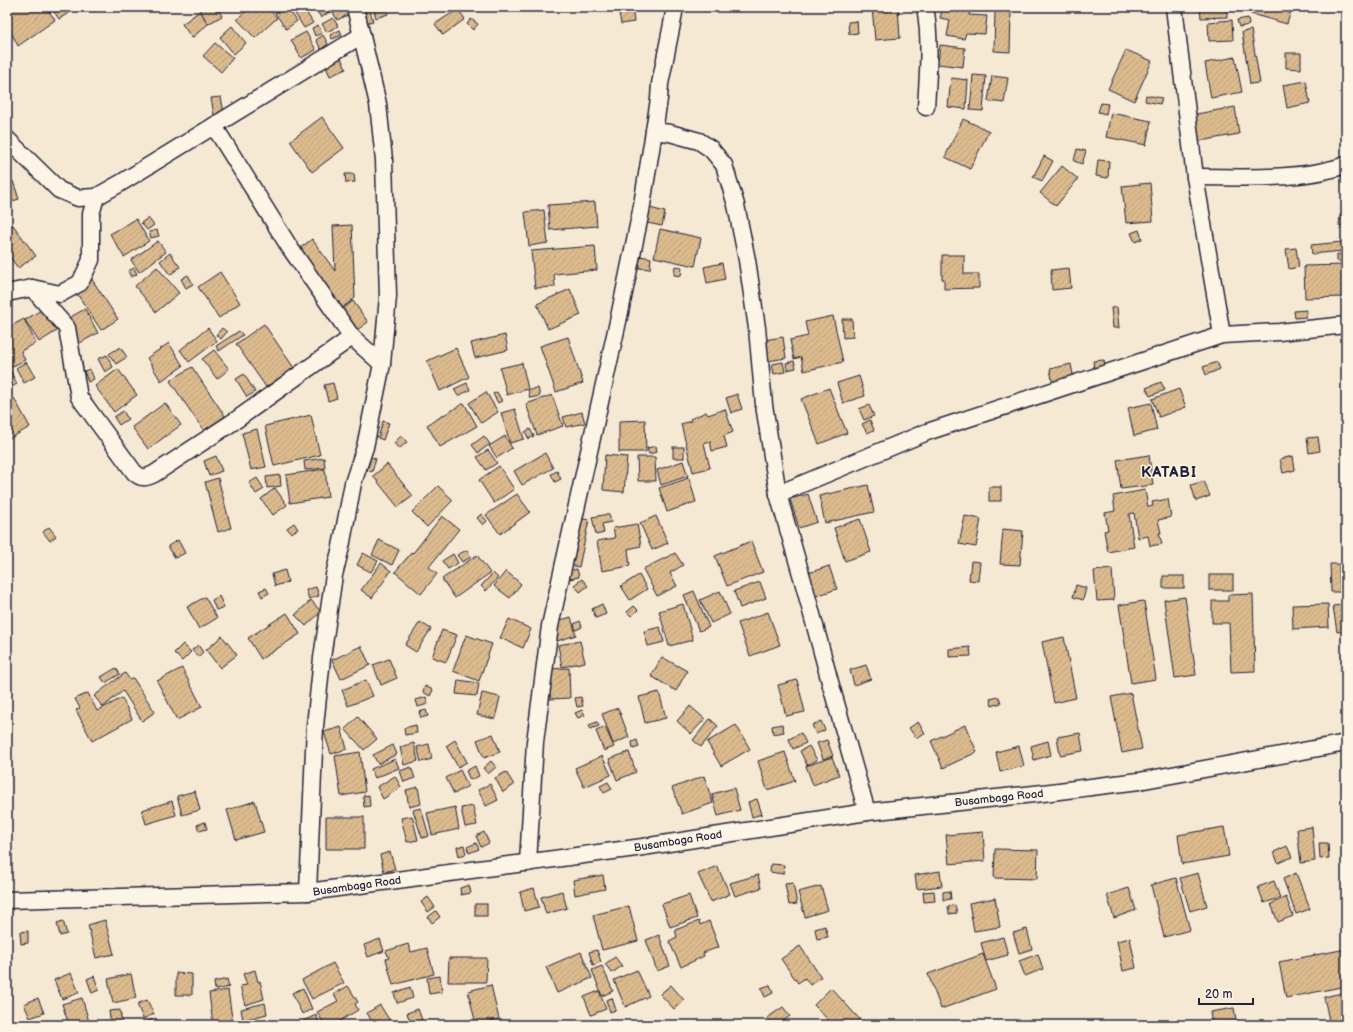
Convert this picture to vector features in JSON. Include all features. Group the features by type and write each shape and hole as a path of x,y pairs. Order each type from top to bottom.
{"street":[{"path":"308,892 315,726 322,658 334,575 353,483 365,447 382,364 388,296 384,160 378,104 355,7"},
{"path":"528,863 535,742 550,626 619,317 641,211 659,99 660,84 674,7"},
{"path":"925,7 927,20 928,78 926,107"},
{"path":"1174,7 1195,177 1222,336"},
{"path":"7,139 59,190 78,198 96,197 362,35"},
{"path":"214,126 290,248 352,337 382,364"},
{"path":"654,131 670,133 699,141 711,149 724,165 736,205 747,260 757,328 764,405 778,494 867,812"},
{"path":"1195,177 1271,176 1327,171 1346,165"},
{"path":"7,293 32,288 60,294 80,283 91,260 91,214 96,197"},
{"path":"32,288 67,328 79,397 134,472 141,477 146,478 230,425 352,337"},
{"path":"778,494 927,432 1222,336 1279,332 1346,324"},
{"name":"Busambaga Road","path":"7,900 308,892 643,847 867,812 1139,781 1346,743"}],"building":[{"path":"7,7 46,7 55,20 18,46 7,24"},
{"path":"51,7 65,7 69,13 59,19"},
{"path":"198,7 217,7 222,16 208,24"},
{"path":"250,7 267,7 277,18 255,38 237,19"},
{"path":"287,7 297,21 286,29 275,13"},
{"path":"291,7 303,7 313,23 304,28"},
{"path":"322,7 344,7 348,15 337,20 332,10 321,18 317,11"},
{"path":"360,7 369,7 373,21 365,23"},
{"path":"373,7 386,7 388,14 376,18"},
{"path":"618,7 632,7 634,22 621,24"},
{"path":"898,7 900,38 875,40 872,8"},
{"path":"943,7 971,8 969,15 987,16 985,34 966,33 964,39 947,36 950,20 940,18"},
{"path":"1200,7 1227,7 1227,17 1201,18"},
{"path":"1253,7 1292,7 1287,24 1251,14"},
{"path":"458,9 465,19 443,35 435,24"},
{"path":"995,10 1011,11 1010,52 994,51"},
{"path":"200,11 208,24 192,38 182,24"},
{"path":"333,18 338,26 327,32 322,24"},
{"path":"1248,18 1249,25 1239,27 1237,20"},
{"path":"471,19 478,24 473,30 467,24"},
{"path":"1232,20 1233,40 1209,41 1208,22"},
{"path":"857,21 858,33 849,34 848,22"},
{"path":"318,25 322,33 315,36 312,28"},
{"path":"232,26 246,43 234,54 220,37"},
{"path":"340,30 342,35 332,39 330,35"},
{"path":"1251,30 1260,83 1250,84 1242,32"},
{"path":"306,32 316,50 301,58 291,40"},
{"path":"323,35 328,44 321,49 316,40"},
{"path":"215,43 233,58 221,72 203,56"},
{"path":"940,45 965,48 963,67 938,64"},
{"path":"1126,50 1152,61 1134,101 1108,89"},
{"path":"1286,53 1301,53 1301,69 1286,68"},
{"path":"1235,57 1242,92 1211,98 1205,63"},
{"path":"341,58 346,69 330,76 325,65"},
{"path":"973,75 986,76 983,111 970,110"},
{"path":"992,76 1008,78 1004,103 988,101"},
{"path":"951,78 968,80 966,109 948,107"},
{"path":"1306,81 1310,103 1287,108 1283,85"},
{"path":"1146,95 1162,98 1160,104 1145,101"},
{"path":"221,97 224,113 214,115 211,98"},
{"path":"1101,103 1108,104 1106,114 1098,112"},
{"path":"1235,107 1239,134 1195,142 1191,115"},
{"path":"1111,113 1151,121 1146,145 1106,137"},
{"path":"322,117 344,148 312,172 290,141"},
{"path":"963,119 989,131 970,169 945,157"},
{"path":"1077,149 1086,151 1082,164 1074,161"},
{"path":"1044,156 1053,161 1042,181 1033,177"},
{"path":"1098,160 1109,161 1108,178 1096,176"},
{"path":"1062,166 1078,179 1056,206 1040,193"},
{"path":"345,174 354,174 355,182 346,183"},
{"path":"13,181 19,199 7,203 7,183"},
{"path":"1150,183 1153,221 1126,223 1122,186"},
{"path":"595,202 597,226 550,230 548,205"},
{"path":"650,208 665,212 662,226 647,223"},
{"path":"544,210 548,243 529,246 525,212"},
{"path":"1340,215 1346,216 1346,226 1339,226"},
{"path":"148,218 154,225 147,230 141,223"},
{"path":"136,219 149,241 124,257 110,234"},
{"path":"13,225 36,256 18,268 7,253 7,230"},
{"path":"352,225 355,298 338,311 295,252 312,239 335,271 333,226"},
{"path":"660,229 701,238 695,266 654,257"},
{"path":"157,230 159,236 151,238 149,232"},
{"path":"1139,230 1142,239 1135,242 1131,233"},
{"path":"158,241 166,252 139,272 131,260"},
{"path":"1342,242 1343,251 1312,254 1311,245"},
{"path":"595,246 597,270 554,274 555,287 535,288 531,251"},
{"path":"1296,248 1299,267 1289,269 1286,249"},
{"path":"170,253 180,267 170,275 160,261"},
{"path":"1337,254 1346,255 1345,262 1337,261"},
{"path":"942,255 964,255 964,274 979,274 979,288 944,289 944,279 942,279"},
{"path":"640,256 651,258 650,269 639,268"},
{"path":"722,263 725,279 707,283 704,267"},
{"path":"1346,265 1346,297 1305,298 1304,266"},
{"path":"675,266 682,267 681,276 674,275"},
{"path":"157,267 179,293 156,312 135,286"},
{"path":"134,268 137,274 131,277 128,271"},
{"path":"1069,268 1071,288 1052,290 1051,270"},
{"path":"87,272 118,319 101,330 70,283"},
{"path":"220,272 240,303 219,318 198,287"},
{"path":"188,275 193,284 186,288 181,279"},
{"path":"570,289 581,315 548,329 537,304"},
{"path":"353,301 368,322 346,338 331,317"},
{"path":"46,307 60,329 39,342 25,320"},
{"path":"1117,307 1119,328 1113,328 1111,308"},
{"path":"85,309 98,333 78,344 65,320"},
{"path":"1306,310 1306,317 1295,318 1294,311"},
{"path":"833,316 843,362 804,371 801,357 794,359 790,340 808,336 805,322"},
{"path":"24,319 36,343 21,351 25,360 11,367 7,360 7,328"},
{"path":"842,319 852,319 853,337 843,338"},
{"path":"264,324 294,368 266,387 236,344"},
{"path":"208,328 217,341 189,362 180,350"},
{"path":"222,328 227,332 221,339 216,335"},
{"path":"239,331 243,335 219,351 216,346"},
{"path":"505,335 508,350 475,358 471,343"},
{"path":"568,337 583,383 556,392 540,346"},
{"path":"783,337 786,358 768,361 764,340"},
{"path":"169,343 183,366 161,381 147,358"},
{"path":"120,347 127,357 116,364 109,354"},
{"path":"456,348 469,377 440,391 427,361"},
{"path":"214,350 229,369 217,379 202,359"},
{"path":"107,355 113,367 105,372 98,359"},
{"path":"1104,360 1105,368 1094,369 1093,361"},
{"path":"794,361 796,368 787,370 786,363"},
{"path":"26,362 35,377 24,383 16,368"},
{"path":"783,362 785,372 774,374 772,364"},
{"path":"1217,362 1220,369 1206,375 1203,367"},
{"path":"522,363 528,389 507,395 500,368"},
{"path":"7,364 17,384 7,389"},
{"path":"1071,364 1074,380 1053,385 1050,369"},
{"path":"192,367 225,416 204,431 170,381"},
{"path":"90,369 94,379 88,382 84,371"},
{"path":"118,369 137,395 114,412 95,386"},
{"path":"244,374 255,392 247,397 236,379"},
{"path":"859,376 865,396 843,403 837,383"},
{"path":"1161,382 1165,390 1150,396 1146,388"},
{"path":"333,383 337,398 328,401 324,385"},
{"path":"467,383 470,390 458,396 454,389"},
{"path":"538,388 540,396 530,398 528,390"},
{"path":"829,388 847,433 819,444 801,399"},
{"path":"1179,389 1186,407 1159,417 1152,399"},
{"path":"486,392 498,412 481,423 469,403"},
{"path":"497,392 502,401 498,403 493,394"},
{"path":"737,394 742,409 731,413 726,398"},
{"path":"552,395 563,426 537,435 526,404"},
{"path":"14,398 30,427 7,440 7,402"},
{"path":"165,403 181,425 148,449 132,427"},
{"path":"464,403 477,426 440,447 427,425"},
{"path":"1151,403 1157,430 1134,436 1128,408"},
{"path":"869,405 874,416 864,420 859,409"},
{"path":"515,409 524,439 510,443 501,413"},
{"path":"725,409 733,432 724,436 727,447 712,451 710,441 704,443 710,468 693,472 681,424 691,421 690,419 706,412 708,415"},
{"path":"123,411 128,419 119,425 114,417"},
{"path":"582,412 585,423 566,427 563,417"},
{"path":"311,415 320,455 274,466 265,426"},
{"path":"645,420 646,452 619,452 619,421"},
{"path":"870,420 874,430 867,433 862,424"},
{"path":"383,421 389,423 383,440 378,438"},
{"path":"257,429 266,467 251,470 242,433"},
{"path":"530,429 534,436 529,439 525,432"},
{"path":"401,436 407,442 399,449 394,443"},
{"path":"484,436 490,444 478,453 472,445"},
{"path":"505,436 512,448 497,458 489,446"},
{"path":"1318,437 1320,451 1309,453 1307,438"},
{"path":"656,446 657,452 649,454 647,448"},
{"path":"673,447 684,447 684,458 673,458"},
{"path":"488,450 497,463 486,470 477,457"},
{"path":"545,453 553,468 522,485 514,471"},
{"path":"605,455 627,457 624,492 603,490"},
{"path":"1149,455 1153,485 1121,489 1117,460"},
{"path":"216,456 222,471 209,476 204,461"},
{"path":"1293,456 1295,470 1283,473 1280,459"},
{"path":"371,457 376,459 372,472 367,470"},
{"path":"637,457 655,457 656,481 638,481"},
{"path":"324,458 325,468 305,470 304,461"},
{"path":"683,461 688,476 661,485 657,470"},
{"path":"387,464 413,496 398,507 373,476"},
{"path":"499,466 514,489 494,503 479,480"},
{"path":"325,469 328,497 290,503 286,475"},
{"path":"557,471 561,479 555,482 551,474"},
{"path":"280,475 281,486 267,488 266,477"},
{"path":"218,478 231,528 218,532 205,482"},
{"path":"257,478 264,489 256,494 249,483"},
{"path":"689,478 696,502 667,512 659,488"},
{"path":"1204,481 1210,496 1196,501 1191,485"},
{"path":"868,485 874,512 825,523 819,496"},
{"path":"438,486 453,500 427,527 412,512"},
{"path":"989,487 1001,487 1001,501 989,501"},
{"path":"275,488 287,505 273,515 261,499"},
{"path":"1145,490 1148,507 1153,506 1152,502 1168,499 1171,517 1158,520 1162,544 1150,546 1148,536 1138,538 1134,513 1129,514 1134,547 1108,552 1104,531 1108,530 1105,513 1115,511 1113,496"},
{"path":"517,494 530,512 500,534 486,515"},
{"path":"808,494 817,522 799,528 790,499"},
{"path":"481,514 487,521 483,525 477,518"},
{"path":"609,514 611,522 602,524 604,533 596,535 592,517"},
{"path":"442,516 459,529 429,567 437,574 421,594 395,572 412,552 413,553"},
{"path":"656,516 668,543 652,550 640,523"},
{"path":"965,516 981,519 976,547 959,544"},
{"path":"575,517 589,520 579,567 565,564"},
{"path":"860,519 871,552 845,561 834,528"},
{"path":"294,523 298,529 291,533 287,528"},
{"path":"637,524 641,546 628,549 630,566 602,571 597,541 615,538 613,528"},
{"path":"49,527 56,536 50,541 43,532"},
{"path":"1003,529 1023,531 1020,565 1000,564"},
{"path":"178,540 185,553 175,558 168,546"},
{"path":"379,540 399,550 392,565 372,555"},
{"path":"751,541 763,572 727,586 715,556"},
{"path":"467,550 471,557 462,562 457,555"},
{"path":"363,553 378,561 371,572 357,565"},
{"path":"675,553 683,565 670,573 677,586 657,596 643,569"},
{"path":"453,554 458,563 448,569 442,561"},
{"path":"477,555 490,573 455,598 442,579"},
{"path":"971,561 980,562 978,581 969,580"},
{"path":"381,563 391,571 372,598 361,590"},
{"path":"1330,564 1339,564 1340,592 1331,592"},
{"path":"829,566 837,589 813,597 805,574"},
{"path":"577,569 579,577 570,579 568,571"},
{"path":"1112,569 1114,600 1097,601 1094,571"},
{"path":"285,570 288,582 275,586 272,574"},
{"path":"506,571 521,584 510,598 494,586"},
{"path":"493,573 498,578 486,591 481,586"},
{"path":"639,575 647,589 630,600 621,586"},
{"path":"1209,575 1233,575 1233,590 1209,590"},
{"path":"1163,576 1184,576 1184,588 1163,588"},
{"path":"582,579 588,586 580,592 574,585"},
{"path":"760,582 766,598 740,608 734,591"},
{"path":"1076,585 1086,588 1083,600 1073,597"},
{"path":"316,587 319,596 309,599 306,590"},
{"path":"266,588 269,593 262,597 259,591"},
{"path":"694,591 709,627 699,631 684,595"},
{"path":"720,591 730,614 711,623 700,600"},
{"path":"1253,594 1255,671 1231,672 1229,623 1212,623 1212,601 1228,601 1228,595"},
{"path":"219,596 224,607 216,610 212,600"},
{"path":"205,597 217,618 199,629 187,607"},
{"path":"1185,597 1196,675 1175,678 1164,600"},
{"path":"311,600 321,612 306,626 295,615"},
{"path":"1144,601 1156,679 1131,683 1119,605"},
{"path":"602,604 606,614 596,618 592,609"},
{"path":"683,604 693,640 669,646 659,611"},
{"path":"1328,604 1329,627 1293,629 1292,605"},
{"path":"1346,604 1346,631 1337,632 1333,606"},
{"path":"634,606 638,610 631,616 627,612"},
{"path":"768,612 780,645 750,656 738,623"},
{"path":"287,613 300,634 261,659 248,638"},
{"path":"571,617 576,635 557,641 552,623"},
{"path":"509,619 531,629 523,648 500,638"},
{"path":"580,621 582,627 576,630 574,624"},
{"path":"420,622 431,629 416,652 405,645"},
{"path":"660,627 664,642 648,646 644,631"},
{"path":"442,630 457,635 446,662 432,657"},
{"path":"466,635 492,644 479,681 453,671"},
{"path":"222,636 237,655 220,668 206,650"},
{"path":"1064,637 1076,698 1054,703 1042,642"},
{"path":"580,641 585,662 562,667 558,645"},
{"path":"183,644 191,652 182,661 174,653"},
{"path":"198,645 203,652 198,657 192,650"},
{"path":"361,646 370,665 341,679 332,660"},
{"path":"970,647 971,656 949,657 949,649"},
{"path":"662,657 687,671 676,691 651,676"},
{"path":"389,659 397,678 381,685 373,665"},
{"path":"866,665 871,679 854,685 850,670"},
{"path":"116,668 120,674 105,683 101,677"},
{"path":"182,668 202,707 177,720 157,681"},
{"path":"569,668 570,698 550,699 548,669"},
{"path":"125,673 130,680 133,678 155,712 142,721 123,691 103,707 94,696"},
{"path":"366,680 373,696 348,706 342,690"},
{"path":"458,680 479,683 477,696 456,694"},
{"path":"797,680 805,712 786,716 778,685"},
{"path":"425,686 433,690 430,696 423,692"},
{"path":"659,692 666,718 645,723 639,697"},
{"path":"88,693 97,711 122,698 132,719 92,741 76,710 80,708 75,699"},
{"path":"482,693 500,697 495,719 477,715"},
{"path":"1131,693 1142,749 1122,753 1111,697"},
{"path":"426,697 428,704 418,707 416,700"},
{"path":"581,697 583,706 577,707 575,698"},
{"path":"999,697 1001,703 992,706 990,699"},
{"path":"690,706 705,719 691,734 677,721"},
{"path":"618,708 629,737 613,744 602,714"},
{"path":"426,710 428,716 421,718 419,712"},
{"path":"582,710 585,715 578,718 575,713"},
{"path":"358,717 377,739 364,750 345,729"},
{"path":"710,719 718,726 701,747 693,740"},
{"path":"821,721 825,730 816,734 812,725"},
{"path":"597,722 599,726 590,729 589,725"},
{"path":"918,722 925,733 916,738 909,728"},
{"path":"782,724 784,732 773,734 772,726"},
{"path":"416,725 417,733 405,735 404,728"},
{"path":"736,725 750,749 721,766 707,742"},
{"path":"965,725 977,752 943,768 931,741"},
{"path":"341,727 347,749 331,754 324,732"},
{"path":"605,727 614,747 604,751 596,731"},
{"path":"801,733 806,743 793,749 789,739"},
{"path":"1080,733 1083,751 1060,755 1057,737"},
{"path":"493,734 500,752 484,758 477,740"},
{"path":"455,740 467,762 458,767 446,746"},
{"path":"637,740 639,747 633,749 632,742"},
{"path":"827,740 833,756 823,759 817,743"},
{"path":"1048,741 1051,755 1034,760 1031,746"},
{"path":"414,743 418,761 404,765 400,747"},
{"path":"429,744 432,759 421,762 417,747"},
{"path":"393,745 397,754 378,764 373,755"},
{"path":"809,746 817,760 807,765 800,751"},
{"path":"1019,746 1024,766 1000,772 996,752"},
{"path":"360,752 365,792 341,796 335,756"},
{"path":"629,752 636,772 617,780 609,759"},
{"path":"785,752 795,781 767,790 758,761"},
{"path":"602,756 611,775 584,787 575,768"},
{"path":"832,757 839,775 813,785 806,766"},
{"path":"395,759 399,768 375,778 371,769"},
{"path":"491,761 496,767 488,774 483,768"},
{"path":"475,766 479,776 470,780 466,771"},
{"path":"411,767 415,778 404,782 400,771"},
{"path":"460,770 468,786 454,794 446,778"},
{"path":"506,772 514,785 503,792 495,778"},
{"path":"395,776 401,787 383,799 377,787"},
{"path":"704,776 713,803 682,814 672,788"},
{"path":"608,782 612,789 604,793 600,786"},
{"path":"490,784 498,800 486,806 478,790"},
{"path":"418,787 421,804 409,807 406,790"},
{"path":"734,788 740,810 718,816 712,794"},
{"path":"195,791 200,810 182,815 177,796"},
{"path":"369,795 370,806 364,807 363,796"},
{"path":"757,799 762,814 752,817 748,802"},
{"path":"172,801 176,815 146,824 142,810"},
{"path":"255,801 264,832 236,840 227,810"},
{"path":"473,806 477,825 465,827 461,808"},
{"path":"455,807 459,829 432,835 427,813"},
{"path":"421,808 429,836 422,838 413,810"},
{"path":"412,816 418,840 407,842 401,818"},
{"path":"326,817 364,817 364,849 326,849"},
{"path":"205,822 207,829 199,831 197,825"},
{"path":"1224,827 1229,856 1182,864 1178,835"},
{"path":"1312,827 1315,861 1301,863 1297,829"},
{"path":"484,832 489,843 481,847 476,836"},
{"path":"983,832 985,861 949,864 946,835"},
{"path":"476,843 479,849 469,853 467,847"},
{"path":"1319,843 1328,843 1329,858 1320,859"},
{"path":"464,845 466,854 459,856 457,847"},
{"path":"1287,846 1292,857 1278,863 1274,852"},
{"path":"995,849 1038,850 1037,879 994,878"},
{"path":"390,852 395,869 384,872 380,855"},
{"path":"771,864 784,865 783,874 770,872"},
{"path":"717,866 730,894 711,902 698,874"},
{"path":"940,871 942,886 917,889 915,875"},
{"path":"1198,873 1207,906 1190,911 1180,878"},
{"path":"1296,873 1310,909 1296,914 1283,879"},
{"path":"603,875 605,889 575,895 573,880"},
{"path":"758,875 761,888 735,896 730,883"},
{"path":"1176,878 1190,930 1164,937 1151,885"},
{"path":"1274,881 1280,898 1264,903 1258,887"},
{"path":"793,883 797,904 789,905 785,884"},
{"path":"469,885 471,893 461,895 460,888"},
{"path":"821,886 828,910 805,917 798,892"},
{"path":"534,888 539,907 524,911 520,892"},
{"path":"1129,888 1136,910 1114,918 1107,895"},
{"path":"562,891 567,908 546,914 541,897"},
{"path":"934,891 935,901 924,902 923,892"},
{"path":"950,891 951,899 943,900 943,892"},
{"path":"689,895 697,918 670,927 662,904"},
{"path":"428,897 435,907 428,912 421,902"},
{"path":"1286,897 1293,916 1278,922 1271,904"},
{"path":"995,898 1000,927 974,931 969,903"},
{"path":"475,904 487,904 487,916 475,916"},
{"path":"955,905 957,913 949,914 948,906"},
{"path":"629,906 638,941 602,950 593,915"},
{"path":"436,911 440,917 432,923 428,917"},
{"path":"105,920 114,954 96,958 88,925"},
{"path":"63,921 67,934 60,936 57,923"},
{"path":"699,921 700,925 709,921 719,947 703,953 704,956 681,967 669,941 677,937 675,930"},
{"path":"825,926 828,937 817,939 815,929"},
{"path":"1027,929 1032,949 1019,953 1013,933"},
{"path":"28,931 28,943 21,944 20,932"},
{"path":"659,935 670,966 657,971 646,940"},
{"path":"1003,937 1008,955 986,961 981,943"},
{"path":"1130,938 1136,968 1123,971 1117,941"},
{"path":"380,939 384,951 368,957 364,945"},
{"path":"408,944 411,952 427,948 434,974 393,985 386,959 389,958 386,951"},
{"path":"800,946 821,977 810,985 805,978 798,983 781,959"},
{"path":"1346,949 1346,986 1286,998 1279,962"},
{"path":"597,950 601,962 593,965 589,952"},
{"path":"581,952 592,978 557,993 546,967"},
{"path":"983,954 996,989 941,1009 928,974"},
{"path":"1038,954 1043,969 1025,976 1019,961"},
{"path":"615,957 622,966 612,973 605,964"},
{"path":"449,958 487,958 486,982 448,982"},
{"path":"333,963 344,983 312,999 302,980"},
{"path":"602,966 613,991 602,996 592,970"},
{"path":"255,970 258,982 260,981 264,999 245,1005 240,986 247,985 243,974"},
{"path":"637,970 649,996 625,1007 614,980"},
{"path":"71,973 79,993 62,999 54,980"},
{"path":"176,973 192,974 192,995 176,995"},
{"path":"131,974 136,998 113,1003 108,979"},
{"path":"94,976 99,990 92,993 87,979"},
{"path":"440,976 442,992 429,994 427,978"},
{"path":"227,979 229,987 215,990 214,982"},
{"path":"491,985 499,1019 476,1025 468,991"},
{"path":"671,985 684,1000 674,1009 660,994"},
{"path":"770,985 773,993 765,997 761,988"},
{"path":"348,986 358,1002 355,1004 358,1010 333,1025 325,1025 317,1012 338,1001 334,994"},
{"path":"410,987 413,998 397,1003 394,993"},
{"path":"303,988 312,1009 302,1014 292,993"},
{"path":"831,988 865,1025 833,1025 814,1005"},
{"path":"228,990 233,1025 213,1025 209,993"},
{"path":"599,991 606,1009 591,1015 584,997"},
{"path":"1346,992 1346,1025 1330,1025 1324,997"},
{"path":"38,998 44,1013 30,1018 24,1004"},
{"path":"82,998 90,1025 69,1025 62,1004"},
{"path":"612,998 616,1010 610,1012 606,1000"},
{"path":"147,1000 154,1014 143,1019 137,1004"},
{"path":"265,1003 267,1014 243,1020 241,1009"},
{"path":"380,1005 390,1021 383,1025 374,1025 367,1013"},
{"path":"783,1007 790,1016 777,1025 772,1025 767,1018"},
{"path":"1234,1008 1237,1025 1212,1025 1210,1012"},
{"path":"418,1009 422,1020 411,1024 407,1013"},
{"path":"120,1010 122,1025 111,1025 109,1011"},
{"path":"316,1015 320,1025 304,1025 303,1021"},
{"path":"156,1018 159,1025 144,1025 143,1023"}],"district":[{"name":"KATABI","path":"1169,472"}]}
